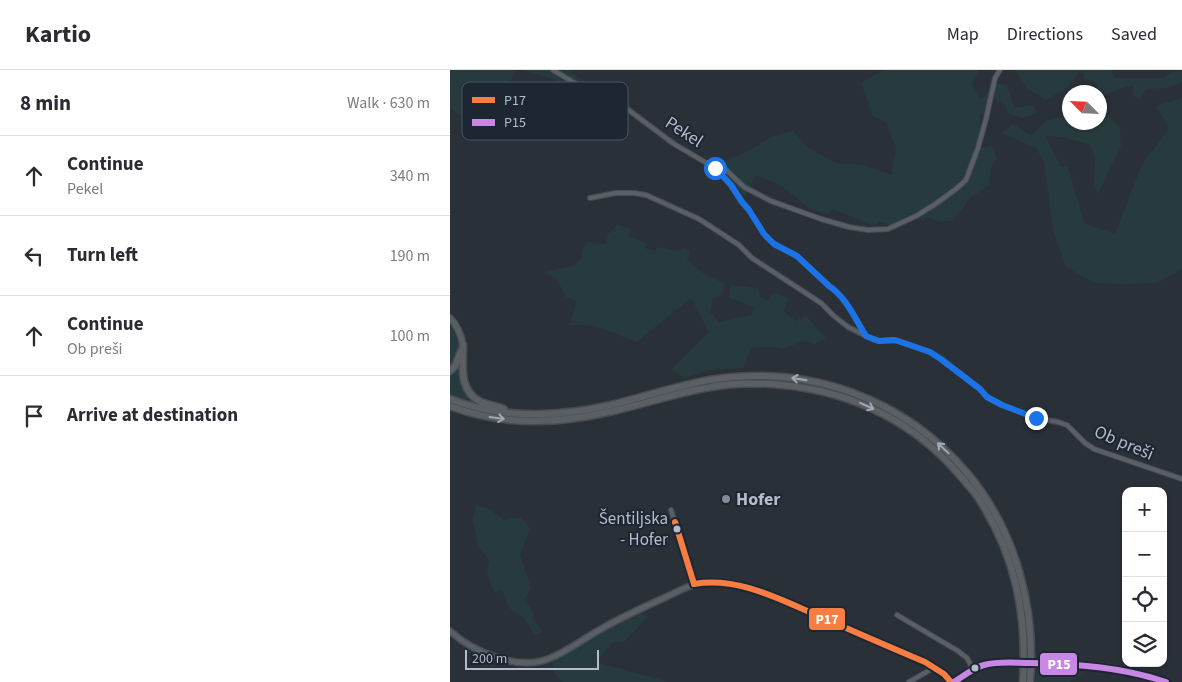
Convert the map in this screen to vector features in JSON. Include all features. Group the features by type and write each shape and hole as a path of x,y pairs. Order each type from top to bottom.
{"highway":[{"path":"450,372 455,366 463,345"},
{"path":"463,345 463,375 472,396 482,403 524,414"},
{"path":"450,399 477,408 524,414 553,414 587,410 709,381 761,376 816,382 841,388 869,399 898,414 941,446 958,462 988,501 1011,547 1025,593 1029,620 1030,682"},
{"path":"450,406 474,414 497,418 524,421 560,421 613,411 716,386 762,383 814,389 839,395 867,406 900,423 925,441 953,467 978,498 997,529 1013,569 1021,602 1024,632 1023,682"}],"main road":[{"path":"450,318 458,328 463,345"}],"street":[{"name":"Pekel","path":"553,70 573,82"},
{"path":"715,168 720,166 724,168 744,187 771,201 804,213 848,227 868,230 888,229 934,205 966,180 978,148 994,85 1000,70"},
{"name":"Pekel","path":"628,110 674,144 715,168 731,185 764,234 774,244 797,256 844,300 866,336"},
{"path":"590,198 616,193 640,193 699,218 739,245 752,258 821,303 848,327 866,336"},
{"name":"Ob preši","path":"866,336 879,341 895,340 930,352 980,389 987,397 1002,405 1036,418 1067,425 1094,449 1182,479"},
{"path":"671,510 694,584"},
{"path":"450,631 470,645 496,658 517,662 536,662 557,656 601,629 694,584 708,582 732,583 756,590 925,662 953,682 987,664 1020,663"},
{"path":"897,615 958,651 967,658 973,670"},
{"path":"1035,663 1082,664 1103,667 1144,675 1166,682"},
{"path":"909,682 934,667"}],"green space":[{"path":"450,70 516,70 510,82 462,82 462,116 450,108"},
{"path":"523,70 568,70 586,82 557,82"},
{"path":"883,70 979,70 972,84 980,99 984,98 994,83 1007,85 1014,108 1033,105 1037,113 1023,118 1007,113 1006,106 992,97 984,113 980,116 982,136 979,144 982,148 991,145 997,158 991,168 989,185 968,200 962,211 957,213 954,221 941,222 926,217 923,221 907,216 892,226 879,221 875,227 833,209 827,215 809,208 780,185 756,175 745,197 726,178 727,160 751,150 770,137 793,131 807,147 836,163 864,165 891,175 896,147 886,123 873,116 861,83"},
{"path":"1015,70 1111,70 1115,78 1164,78 1172,72 1182,71 1182,82 1168,88 1147,89 1139,100 1132,94 1134,86 1124,87 1107,94 1107,85 1097,85 1096,82 1084,79 1084,73 1079,72 1069,85 1062,85 1062,91 1046,100 1028,89"},
{"path":"1182,98 1182,269 1157,283 1094,283 1066,267 1053,230 1044,162 1036,148 1001,133 1014,124 1031,136 1047,120 1062,117 1062,130 1107,130 1107,114 1120,128 1121,146 1098,194 1094,183 1095,158 1090,145 1063,137 1045,136 1060,166 1068,167 1084,223 1115,234 1142,164 1169,129 1156,106"},
{"path":"617,225 632,229 628,236 647,244 645,248 655,251 658,247 680,251 684,248 690,252 687,260 707,276 725,283 722,295 713,298 710,312 719,322 751,315 755,307 729,298 731,285 758,288 760,297 768,301 774,292 788,298 784,311 796,321 806,316 826,338 815,344 803,341 784,349 771,347 751,348 743,368 712,370 684,378 672,369 709,332 691,298 637,342 595,326 570,325 576,301 566,297 556,278 544,272 573,266 582,258 582,251 586,241 606,244 608,234"},
{"path":"450,322 459,339 459,345 450,368"},
{"path":"460,358 461,374 479,405 450,396 450,375"},
{"path":"476,505 490,509 503,520 520,517 530,528 520,555 531,588 524,600 533,611 534,621 543,632 534,634 524,618 509,608 502,590 494,592 487,573 489,560 478,546 473,520"},
{"path":"638,614 648,616 624,642 613,642 596,662 669,682 563,682 555,674 552,661"},
{"path":"1037,666 1083,673 1070,682 1035,682"}],"transit line":[{"name":"P17","path":"675,522 694,584"},
{"name":"P17","path":"694,584 729,584 762,592 925,662 944,674 951,682"},
{"name":"P15","path":"954,682 980,666 1007,662 1099,667 1133,673 1166,682"}],"place":[{"name":"Hofer","path":"726,499"},
{"name":"Šentiljska - Hofer","path":"677,529"}],"route":[{"path":"715,168 731,185 764,234 774,244 797,256 844,300 866,336 879,341 895,340 930,352 980,389 987,397 1036,418"}]}
